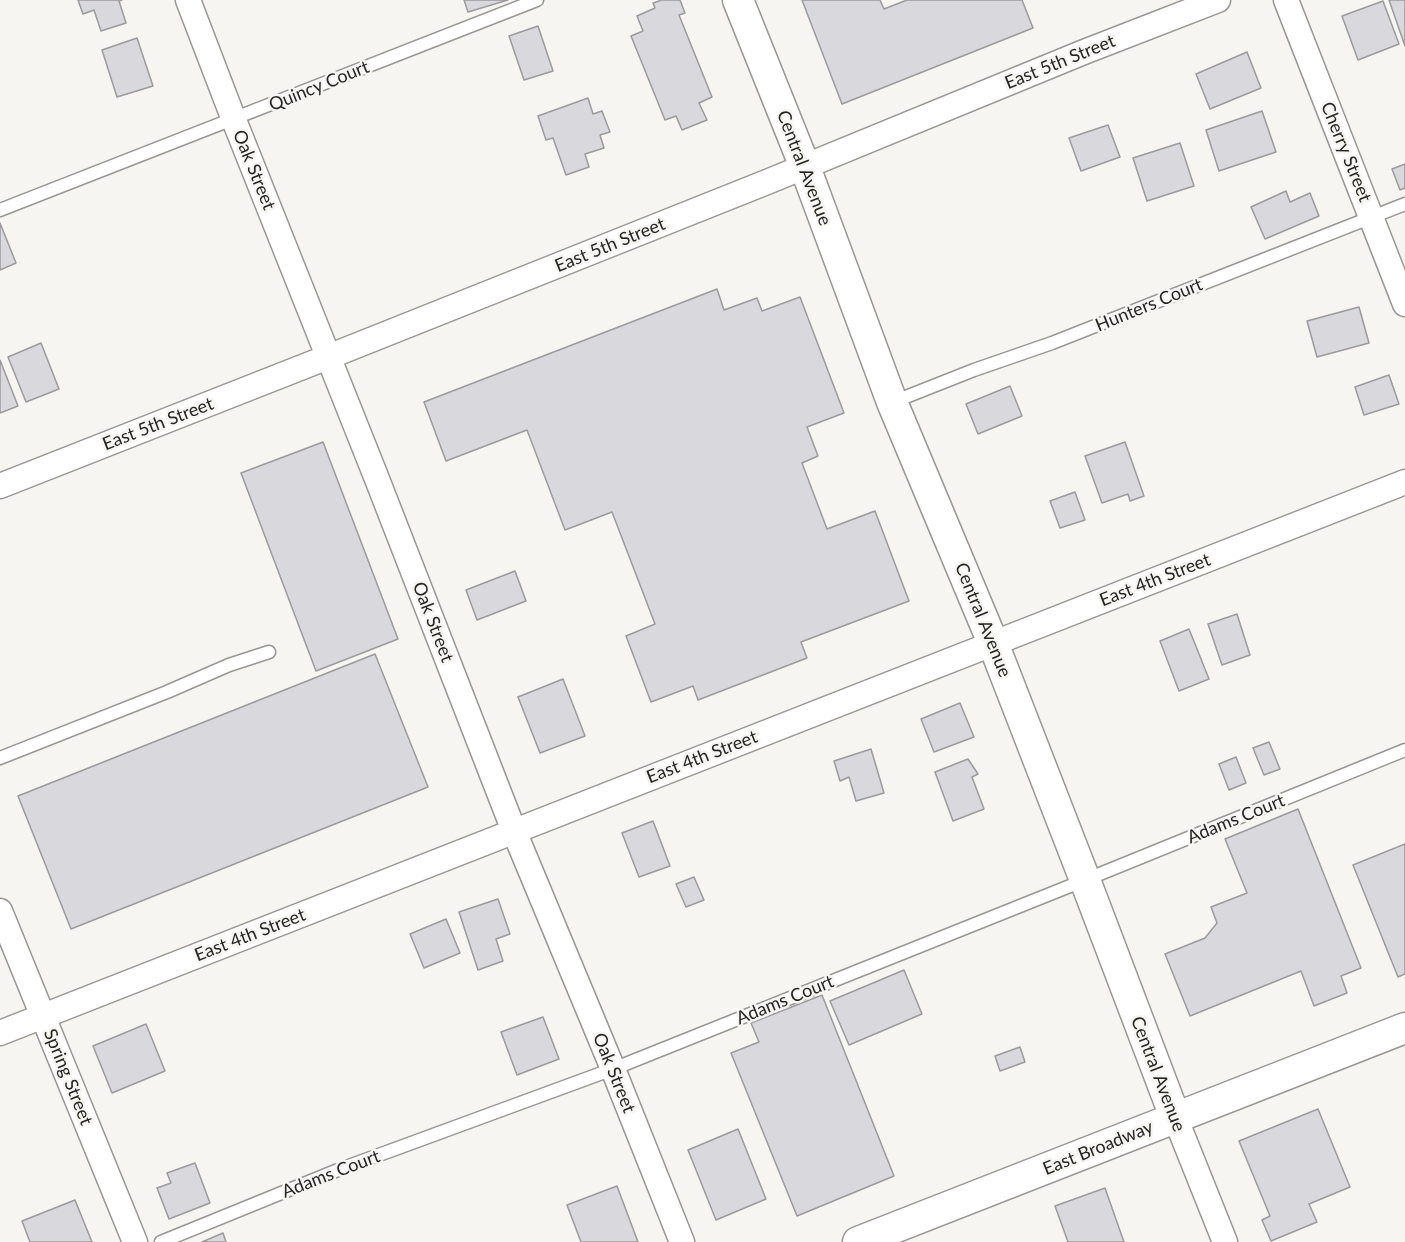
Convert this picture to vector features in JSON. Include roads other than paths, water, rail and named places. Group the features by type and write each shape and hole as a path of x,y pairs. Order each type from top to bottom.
{"street":[{"name":"Oak Street","path":"188,0 391,512 514,831 682,1242"},
{"name":"Central Avenue","path":"738,0 805,167 892,402 993,643 1174,1118 1225,1242"},
{"name":"East 5th Street","path":"0,486 805,167 1084,52 1218,0"},
{"name":"Cherry Street","path":"1286,0 1405,304"},
{"name":"East 4th Street","path":"0,1033 1405,482"},
{"name":"Spring Street","path":"0,911 135,1242"},
{"name":"East Broadway","path":"858,1242 1405,1028"}],"lane":[{"name":"Quincy Court","path":"0,210 537,0"},
{"name":"Hunters Court","path":"892,402 1052,343 1405,204"},
{"path":"0,758 229,665 269,652"},
{"name":"Adams Court","path":"161,1242 349,1166 613,1069 1405,750"}]}
